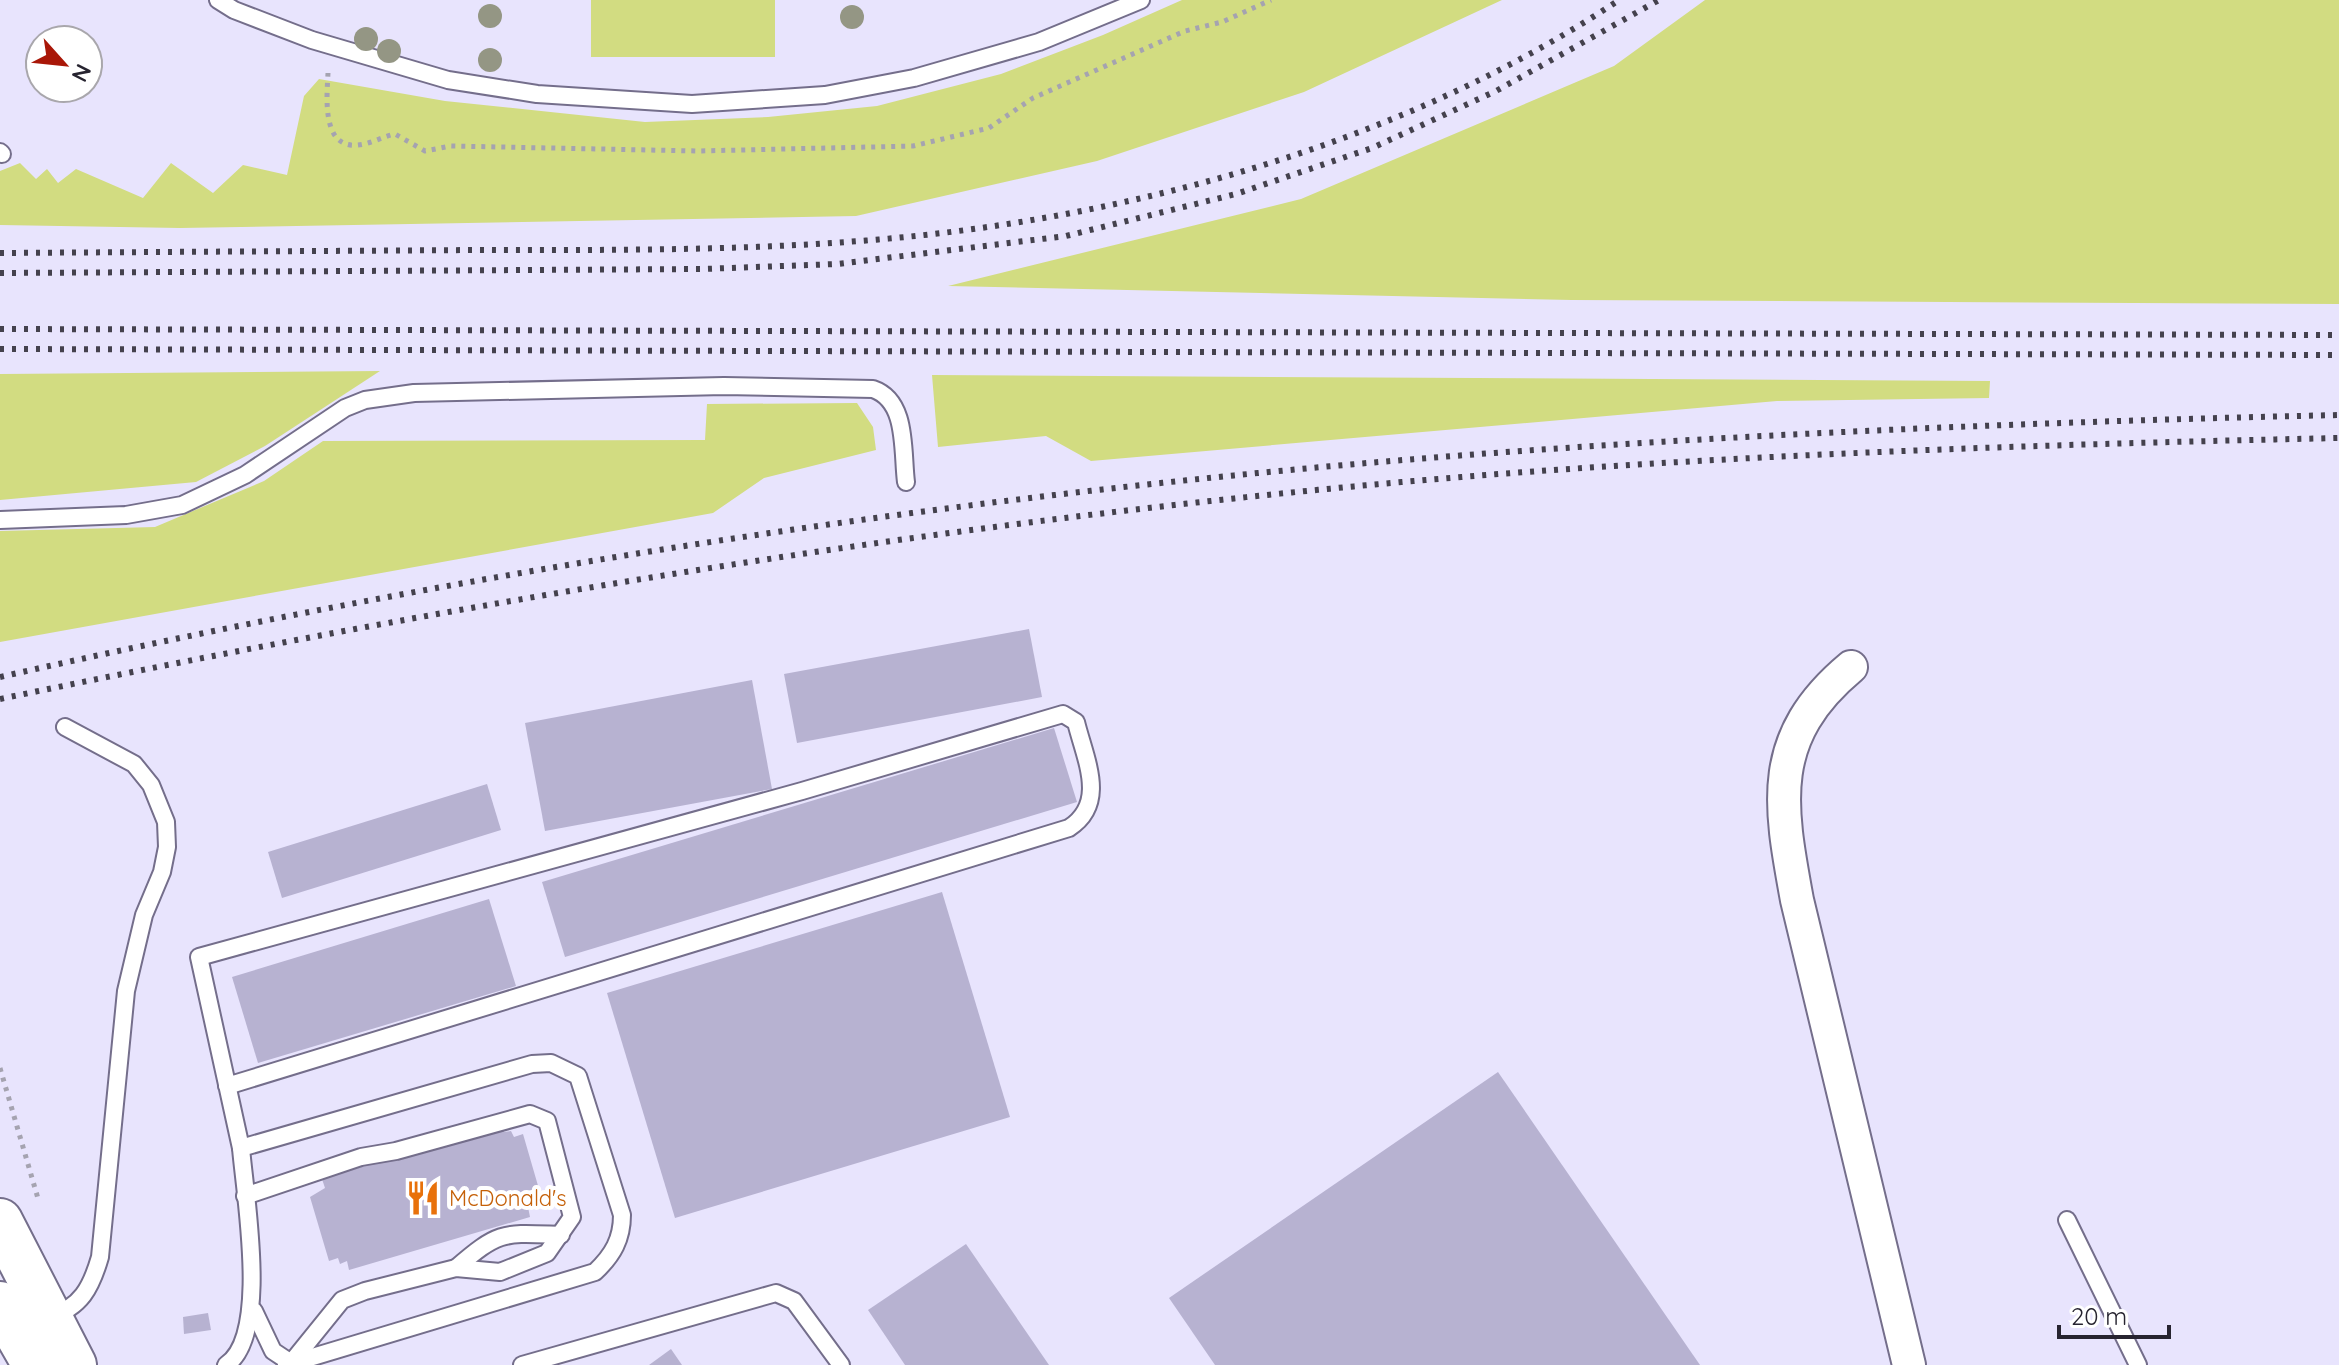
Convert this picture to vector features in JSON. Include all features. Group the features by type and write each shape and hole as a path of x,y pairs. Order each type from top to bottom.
{"main road":[{"path":"0,1221 74,1365"},
{"path":"0,1304 35,1365"}],"street":[{"path":"1851,667 1828,686 1797,732 1788,760 1783,823 1797,900 1909,1365"}],"lane":[{"path":"218,0 234,10 312,40 448,80 537,94 692,104 825,95 914,78 1039,42 1141,0"},
{"path":"0,520 126,515 182,505 245,475 345,408 365,400 414,393 724,386 873,389 892,399 898,413 906,482"},
{"path":"226,1365 239,1356 248,1335 253,1308 241,1148 227,1086 199,957 802,791 1063,714 1076,722 1093,793 1082,820 1069,828 227,1086"},
{"path":"47,1317 70,1310 88,1288 100,1257 126,991 136,942 167,847 159,802 134,764 65,727"},
{"path":"241,1148 532,1064 551,1063 578,1076 622,1215 622,1233 615,1248 595,1272 288,1364"},
{"path":"245,1196 361,1157 396,1151 530,1114 547,1121 571,1205 572,1217 561,1235 537,1260 500,1272 456,1268 365,1291 342,1300 288,1364"},
{"path":"2067,1220 2138,1365"},
{"path":"456,1268 480,1245 495,1238 520,1234 561,1235"},
{"path":"522,1365 776,1293 794,1301 841,1365"},
{"path":"253,1308 268,1345 288,1364"}],"path":[{"path":"0,1068 43,1217"}],"shaded area":[{"path":"0,0 2339,0 2339,1365 0,1365"}],"green space":[{"path":"591,0 775,0 775,57 591,57"},
{"path":"1182,0 1502,0 1304,92 1097,161 856,216 180,228 0,225 0,171 20,163 36,179 47,169 58,183 76,169 143,198 171,163 213,193 243,165 287,175 304,96 319,79 445,101 645,122 768,117 877,106 1001,74 1103,35"},
{"path":"1705,0 2339,0 2339,304 1572,300 948,286 1301,199 1614,66"},
{"path":"380,371 265,446 196,482 0,500 0,374"},
{"path":"932,375 1990,381 1989,398 1777,401 1091,461 1046,436 938,447"},
{"path":"857,403 873,427 876,450 764,478 713,513 0,642 0,531 155,527 264,481 323,441 705,440 707,404"}],"building":[{"path":"1029,629 1042,697 797,743 784,674"},
{"path":"752,680 772,789 545,831 525,723"},
{"path":"1054,728 1077,802 565,957 542,882"},
{"path":"487,784 501,830 282,898 268,852"},
{"path":"942,892 1010,1117 675,1218 607,993"},
{"path":"489,899 516,986 258,1063 232,977"},
{"path":"1498,1072 1700,1365 1215,1365 1169,1298"},
{"name":"McDonald's","path":"502,1124 504,1132 511,1131 514,1137 523,1134 541,1196 532,1199 534,1206 528,1207 530,1217 349,1270 347,1261 340,1264 338,1258 329,1261 310,1197 325,1188 322,1179"},
{"path":"966,1244 1049,1365 905,1365 868,1310"},
{"path":"208,1313 211,1330 184,1334 183,1317"},
{"path":"671,1349 682,1365 649,1365"}],"railway":[{"path":"0,253 738,248 895,238 988,227 1083,211 1178,189 1272,162 1364,130 1453,93 1538,49 1619,0"},
{"path":"0,273 702,269 837,264 1066,236 1236,194 1372,148 1496,91 1659,0"},
{"path":"0,329 2339,335"},
{"path":"0,349 2339,355"},
{"path":"0,677 354,603 532,571 710,542 1069,493 1428,458 1655,442 1997,425 2339,415"},
{"path":"0,699 186,661 559,593 746,562 1121,511 1499,474 1709,460 2024,446 2339,438"}],"place":[{"name":"McDonald's","path":"423,1198"}]}
